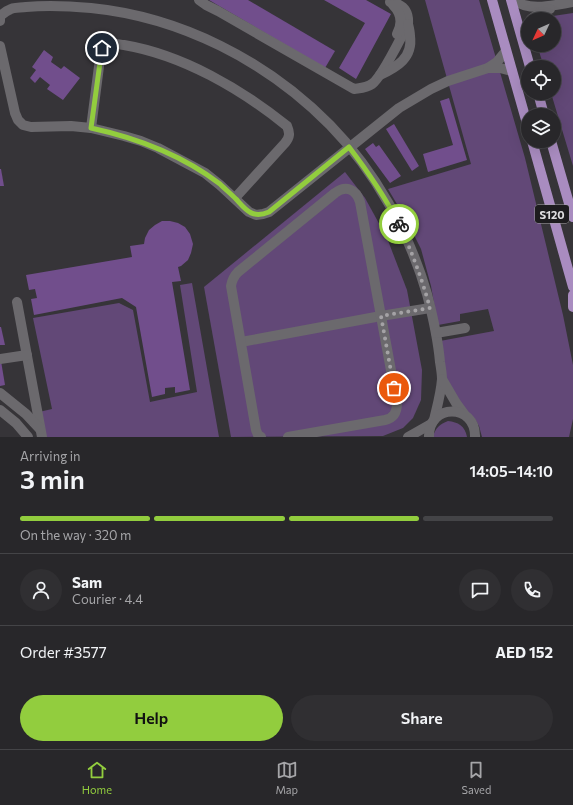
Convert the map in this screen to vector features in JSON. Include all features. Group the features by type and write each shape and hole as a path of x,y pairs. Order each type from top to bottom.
{"main road":[{"path":"492,0 523,108"},
{"path":"512,0 521,34"},
{"name":"S120","path":"534,148 573,287"},
{"name":"S120","path":"553,148 573,217"},
{"path":"573,296 573,307"}],"street":[{"path":"199,0 354,89 364,88 373,83 380,75 399,30 401,20 400,14 388,1"},
{"path":"207,0 218,11"},
{"path":"512,0 524,6 531,7 573,2"},
{"path":"380,75 397,66 405,58 411,42 406,11 402,6 388,1"},
{"path":"541,12 573,2"},
{"path":"0,21 0,16 10,9 38,6 101,10 158,22 186,31 238,55 286,87 309,105 330,125 368,171 384,197 399,223 422,279 436,333 442,378 438,406 429,430 429,437"},
{"path":"342,83 353,86 370,78 408,24"},
{"path":"91,128 101,51 104,45 108,43 147,50 169,57 212,77 258,104 287,126 290,132 289,138 285,143 234,198"},
{"path":"0,46 15,114 23,125 31,127 71,126 91,128 141,142 163,151 205,174 220,185 249,212 256,215 269,212 349,147 414,98 448,81 488,68 497,62 506,51"},
{"path":"488,68 500,68 512,71"},
{"path":"261,437 258,435 256,430 231,286 232,280 234,276 334,193 339,190 350,190 359,197 397,403 396,412 389,419 288,437"},
{"path":"17,302 41,433"},
{"path":"241,342 430,308"},
{"path":"436,333 465,328"},
{"path":"0,360 27,355"},
{"path":"442,378 456,403 470,420 474,428 475,437"},
{"path":"0,393 26,414 41,433"},
{"path":"0,410 16,423 28,437"},
{"path":"408,437 432,422 440,414 448,411 456,411 464,414"}],"shaded area":[{"path":"425,0 479,0 525,158 563,315 573,365 573,419 569,437 482,437 475,419 457,403 448,387 440,341 494,331 488,309 460,314 460,321 438,325 431,286 421,249 407,221 388,189 471,164"},
{"path":"573,13 573,166 561,126 561,108 556,108 553,100 561,100 561,60 542,60 539,52 561,52 561,15"},
{"path":"345,172 365,198 387,238 407,290 422,370 421,400 413,418 403,428 383,436 231,437 204,287"},
{"path":"192,283 219,437 44,437 39,412 52,409 33,318 119,303 133,310 150,402 197,392 180,285"},
{"path":"448,421 455,422 463,427 467,437 433,437 438,427"}],"building":[{"path":"209,0 248,0 335,51 325,68"},
{"path":"324,0 366,0 391,14 356,79 339,68 365,23"},
{"path":"44,50 53,57 51,62 61,69 64,66 80,78 63,100 47,89 50,85 40,77 35,83 30,78 36,70 32,67"},
{"path":"449,98 467,160 428,172 423,154 453,145 440,101"},
{"path":"394,124 419,166 412,171 386,129"},
{"path":"373,143 376,147 379,145 401,176 390,183 365,149"},
{"path":"1,169 4,186 0,186"},
{"path":"162,221 178,223 185,227 190,234 193,244 188,260 178,267 181,281 172,282 190,390 175,393 175,387 165,388 165,394 152,397 136,307 122,298 34,315 31,299 37,298 35,289 29,290 26,275 132,257 130,246 144,244 149,230"},
{"path":"1,327 5,345 0,345"},
{"path":"1,361 5,385 0,386 0,362"}],"way so far":[{"path":"394,388 381,316 430,308 422,279 399,224"}],"route":[{"path":"102,48 91,128 108,131 158,148 205,174 220,185 244,208 256,215 269,212 349,147 368,171 399,224"}]}
